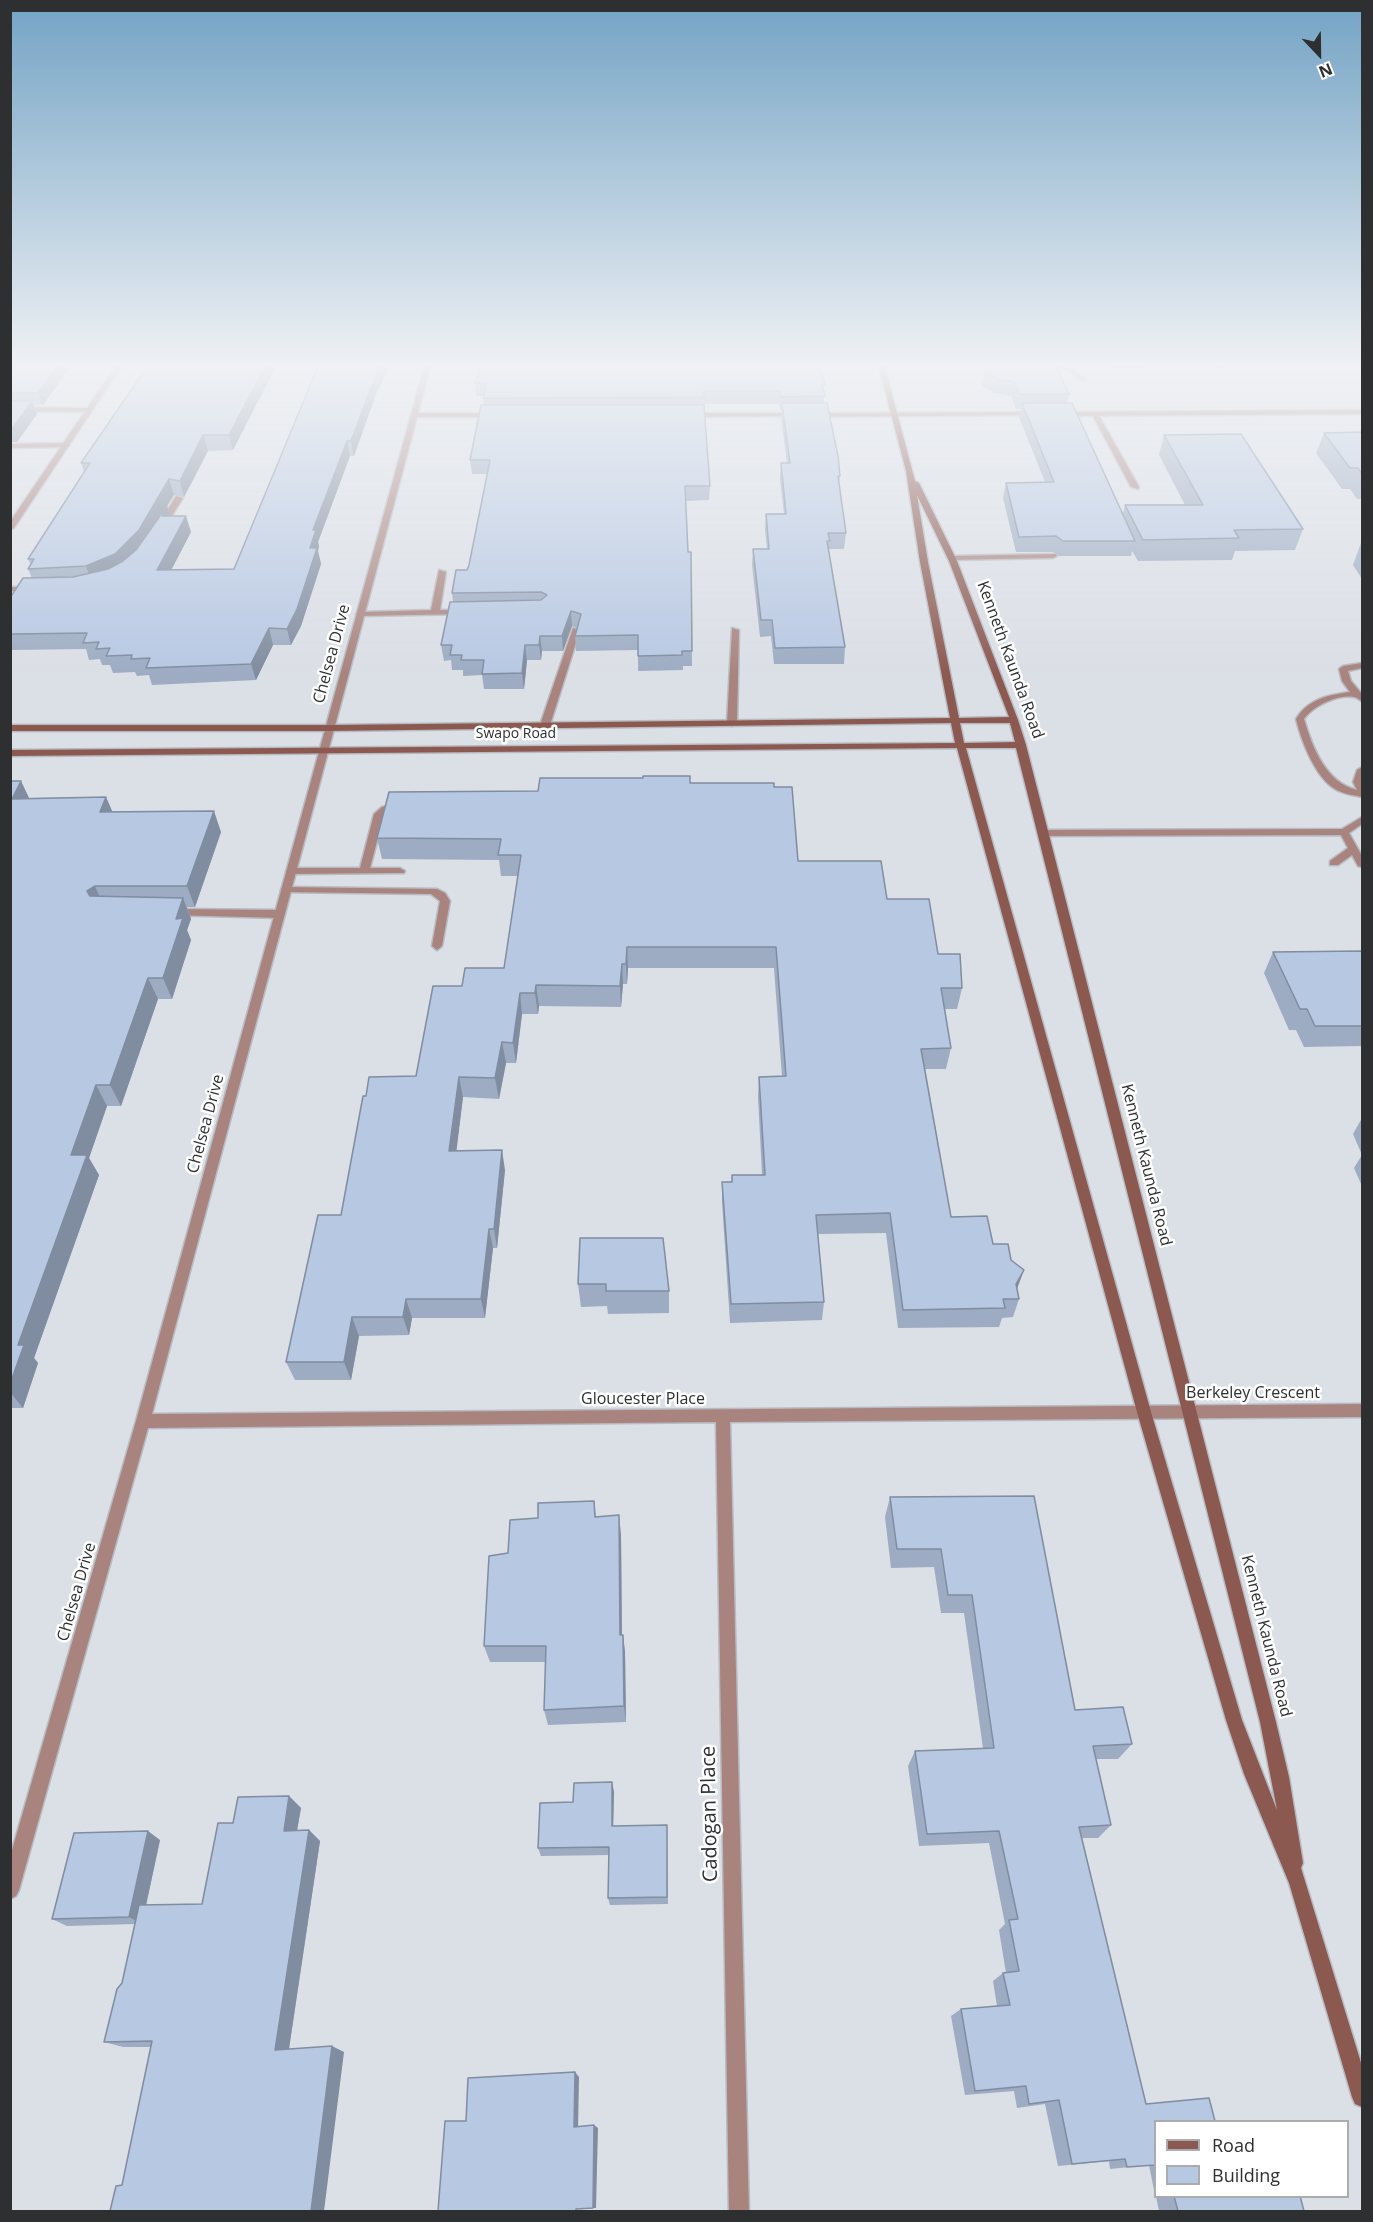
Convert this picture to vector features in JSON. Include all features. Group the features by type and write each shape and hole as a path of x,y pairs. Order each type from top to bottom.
{"main road":[{"name":"Kenneth Kaunda Road","path":"909,468 924,561 960,744 1144,1412 1234,1720 1253,1774 1298,1883 1362,2097"},
{"name":"Kenneth Kaunda Road","path":"910,471 951,558 1014,720 1021,745 1268,1722 1298,1883"},
{"name":"Swapo Road","path":"10,728 329,728 1014,720"},
{"name":"Swapo Road","path":"10,753 1021,745"}],"street":[{"path":"12,525 52,468"},
{"name":"Chelsea Drive","path":"10,1890 143,1421 399,468"},
{"path":"1124,468 1135,487"},
{"path":"154,537 179,498"},
{"path":"951,558 1053,556"},
{"path":"435,613 442,572"},
{"path":"10,589 46,589"},
{"path":"360,614 471,612"},
{"path":"545,725 576,630"},
{"path":"732,723 735,630"},
{"path":"1362,666 1343,669 1344,677 1359,696 1319,702 1303,713 1300,719 1309,743 1329,780 1341,788 1362,792"},
{"path":"1362,770 1358,782 1362,792"},
{"path":"364,871 379,814 385,809 407,807"},
{"path":"1043,833 1344,832 1362,820"},
{"path":"1344,832 1362,864"},
{"path":"1334,863 1354,849"},
{"path":"291,871 400,871"},
{"path":"286,890 432,891 441,895 445,901 436,946"},
{"path":"162,914 280,914"},
{"name":"Berkeley Crescent","path":"1144,1412 1362,1410"},
{"name":"Gloucester Place","path":"143,1421 1144,1412"},
{"name":"Cadogan Place","path":"723,1416 739,2211"}],"building":[{"path":"87,468 187,468 180,481 169,479 139,530 115,554 86,566 28,569 34,559 28,559"},
{"path":"276,468 337,468 313,530 316,530 310,548 317,548 297,609 287,629 269,628 251,664 146,668 150,658 131,659 132,655 106,656 110,648 96,649 99,642 83,643 87,633 10,634 10,598 23,578 73,577 108,569 123,561 136,550 167,506 162,516 186,516 157,570 234,569"},
{"path":"488,468 709,468 710,486 685,486 688,552 691,552 692,651 682,651 682,655 638,656 638,635 575,636 581,614 571,611 562,636 540,636 539,645 525,645 522,673 482,674 484,660 461,660 462,655 450,655 452,645 441,645 450,602 541,600 547,595 541,592 452,593 456,570 467,570"},
{"path":"781,468 839,468 840,476 838,476 846,533 828,533 830,541 827,541 845,647 775,648 772,620 761,620 753,549 769,549 766,514 786,514"},
{"path":"1048,468 1102,468 1135,541 1063,541 1056,536 1019,537 1006,483 1054,482"},
{"path":"1182,468 1263,468 1303,529 1234,530 1239,538 1143,540 1125,505 1203,505"},
{"path":"643,776 690,776 690,783 774,783 774,787 792,787 798,861 881,861 887,899 929,899 938,954 960,954 962,988 941,988 951,1048 921,1049 951,1217 987,1216 993,1244 1008,1244 1011,1260 1024,1270 1016,1284 1019,1299 1003,1299 1005,1308 903,1310 890,1213 816,1215 824,1302 731,1304 722,1182 732,1182 732,1175 765,1175 759,1077 786,1076 776,947 627,947 626,964 622,964 620,986 536,985 535,993 520,993 513,1043 502,1042 495,1078 459,1077 449,1151 502,1150 494,1229 489,1229 481,1299 406,1299 403,1317 352,1317 344,1362 286,1362 318,1215 341,1215 363,1096 366,1096 369,1077 416,1076 433,986 462,986 465,968 504,968 521,855 498,855 501,839 377,838 389,792 538,791 540,778 643,778"},
{"path":"10,781 21,781 12,799 106,797 100,812 214,811 187,886 95,886 87,891 90,896 183,898 176,919 183,918 163,978 148,978 110,1085 96,1085 71,1155 87,1155 18,1345 24,1345 10,1384"},
{"path":"1362,951 1362,1026 1315,1026 1307,1009 1300,1009 1273,952"},
{"path":"580,1238 663,1238 669,1291 606,1291 606,1284 578,1284"},
{"path":"1034,1496 1075,1710 1123,1707 1132,1744 1093,1746 1111,1825 1079,1827 1146,2104 1209,2098 1215,2120 1154,2120 1154,2165 1127,2167 1125,2159 1072,2164 1059,2100 1029,2104 1026,2086 975,2091 961,2009 1010,2005 1003,1973 1019,1971 1009,1920 1018,1919 999,1831 927,1834 915,1751 994,1748 972,1595 948,1595 941,1549 897,1549 890,1497"},
{"path":"594,1501 595,1517 619,1515 620,1635 623,1635 624,1706 544,1710 546,1646 484,1646 489,1556 508,1553 510,1520 538,1518 538,1503"},
{"path":"612,1782 612,1826 667,1825 667,1897 608,1898 609,1847 538,1848 540,1803 573,1802 574,1783"},
{"path":"289,1796 284,1831 309,1830 275,2050 332,2046 311,2211 110,2211 116,2186 122,2185 152,2041 104,2042 117,1989 122,1983 139,1905 202,1904 218,1823 233,1823 238,1797"},
{"path":"148,1831 129,1917 52,1919 74,1833"},
{"path":"575,2072 574,2127 594,2125 593,2208 576,2209 576,2211 438,2211 445,2121 466,2121 468,2078"},
{"path":"1175,2198 1301,2198 1304,2211 1178,2211"}]}
